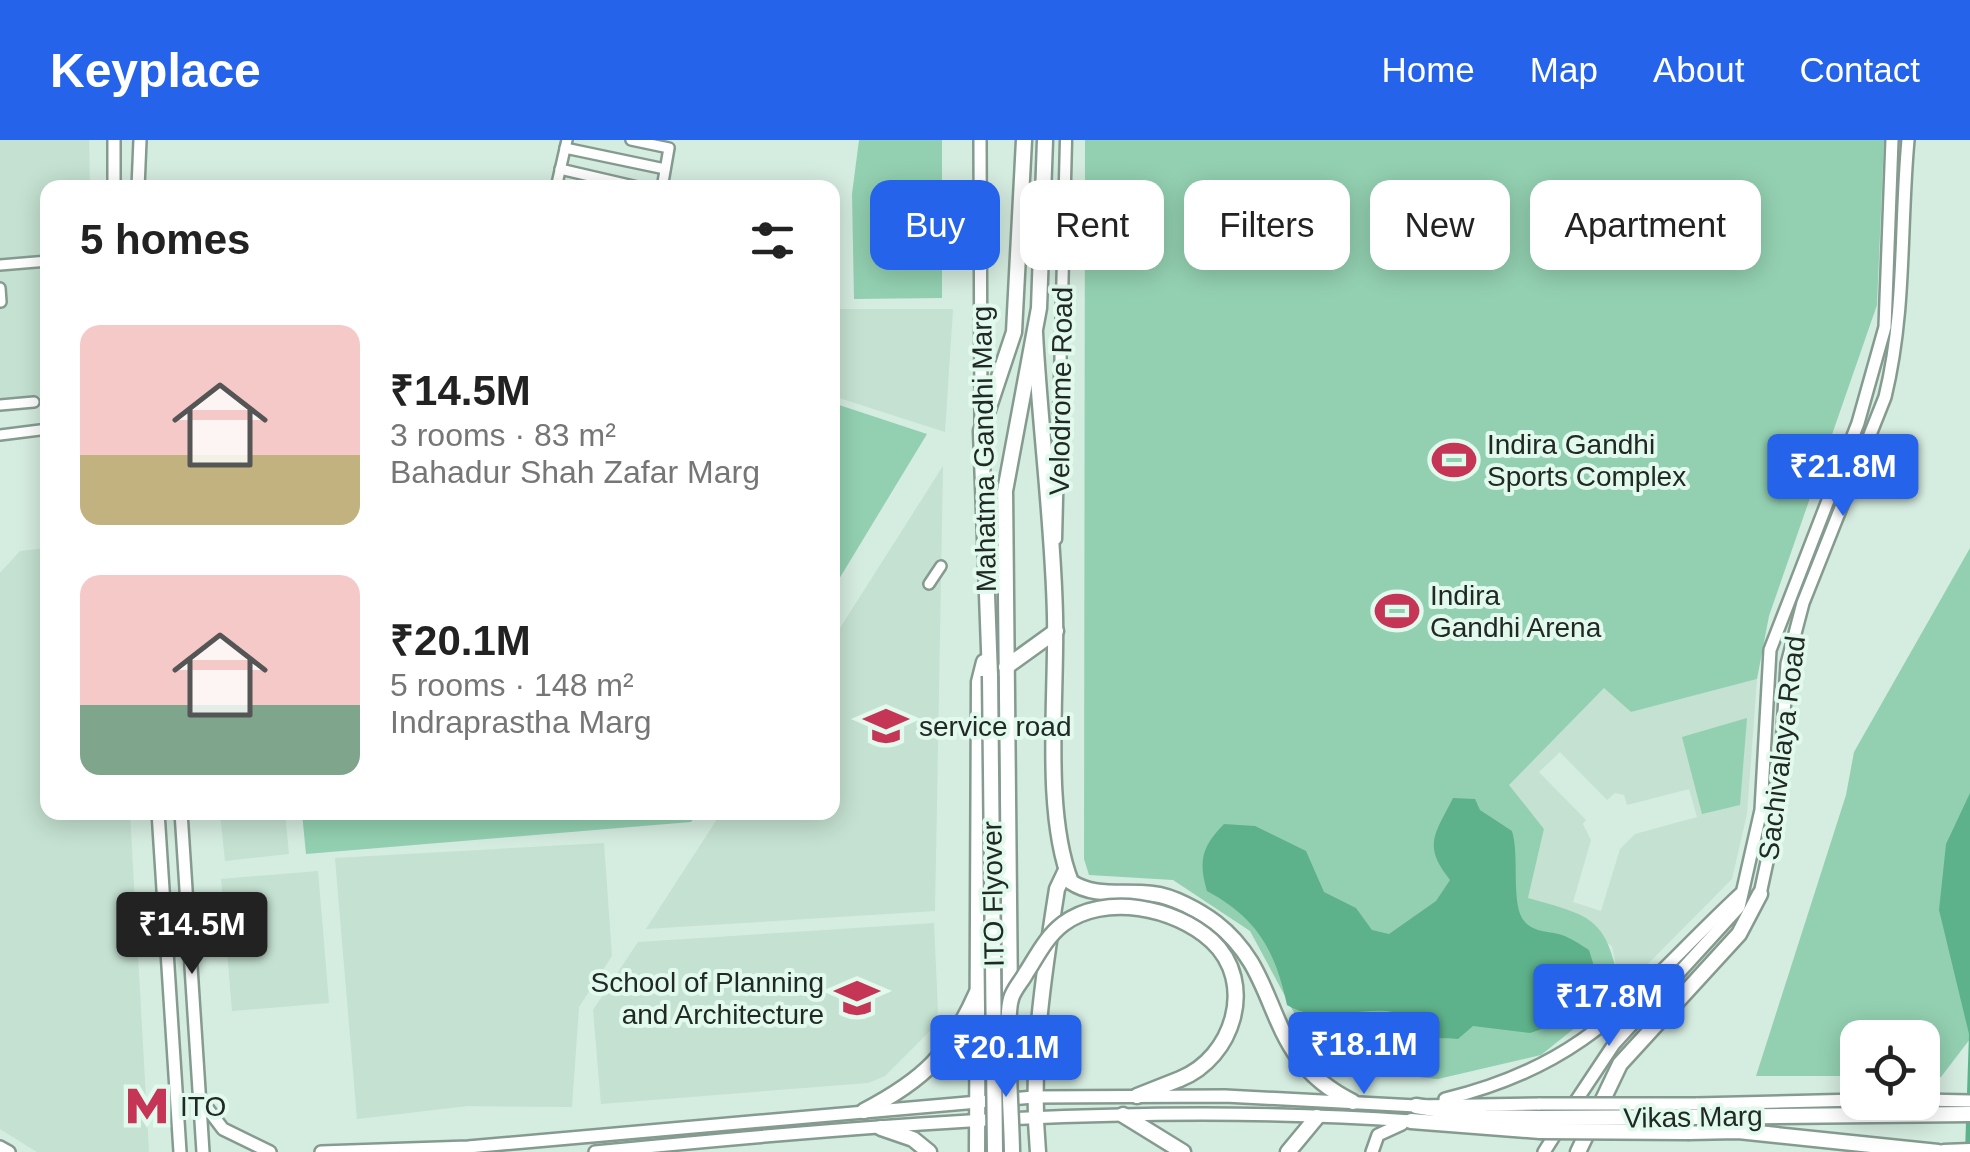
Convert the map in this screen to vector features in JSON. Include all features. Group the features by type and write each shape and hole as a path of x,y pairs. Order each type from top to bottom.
{"main road":[{"path":"114,140 114,180"},
{"path":"138,180 140,140"},
{"name":"Mahatma Gandhi Marg","path":"980,140 981,431 989,637"},
{"path":"981,431 1014,332 1024,140"},
{"name":"Mahatma Gandhi Marg","path":"1006,673 1005,492 1036,333 1045,140"},
{"name":"Sachivalaya Road","path":"1684,970 1744,892 1762,810 1768,660 1858,423 1885,327 1892,140"},
{"name":"Sachivalaya Road","path":"1760,894 1778,810 1787,664 1803,604 1885,397 1899,327 1907,229 1904,198 1908,140"},
{"path":"1888,198 1904,198"},
{"path":"1036,333 1040,449 1054,582 1057,830 1066,870 1071,882 1087,893 1158,894 1216,923 1252,962 1296,1057 1312,1078 1353,1102"},
{"path":"1006,673 1056,631"},
{"path":"977,1152 979,682 989,637"},
{"name":"ITO Flyover","path":"989,637 995,1152"},
{"path":"1768,660 1787,664"},
{"name":"ITO Flyover","path":"1006,673 1012,1152"},
{"path":"1766,717 1781,717"},
{"path":"159,820 180,1152"},
{"path":"181,820 202,1152"},
{"path":"1751,853 1770,857"},
{"path":"1038,1152 1034,1097 1048,946 1057,890 1066,870"},
{"path":"1372,1152 1382,1131 1414,1113 1550,1063 1750,920 1760,894"},
{"path":"1010,1000 1050,936 1081,914 1122,907 1177,918 1216,946 1230,973 1234,1004 1233,1023 1220,1050 1180,1079 1137,1096"},
{"path":"1544,1152 1602,1060 1684,970"},
{"path":"1578,1152 1620,1064 1684,970"},
{"path":"864,1111 928,1072 958,1036 978,988"},
{"path":"199,1096 223,1129 270,1152"},
{"name":"Vikas Marg","path":"321,1152 468,1147 1034,1097 1353,1102 1414,1113"},
{"name":"Vikas Marg","path":"1540,1118 1775,1099 1840,1100"},
{"name":"Vikas Marg","path":"595,1152 978,1121 1123,1115 1317,1117 1414,1113 1540,1118 1964,1108"},
{"path":"1123,1115 1183,1152"},
{"path":"1288,1152 1317,1117"},
{"name":"Vikas Marg","path":"1540,1118 1755,1133 1941,1152 1970,1151"},
{"path":"882,1128 912,1139 930,1152"},
{"path":"0,1147 9,1152"}],"street":[{"path":"632,140 670,144 663,180"},
{"name":"Velodrome Road","path":"1054,582 1066,140"},
{"path":"558,180 566,144 665,169"},
{"path":"560,169 607,180"},
{"path":"0,265 40,262"},
{"path":"0,288 1,302"},
{"path":"0,405 34,402"},
{"path":"0,435 40,430"},
{"path":"929,584 942,566"}],"shaded area":[{"path":"0,140 89,140 90,180 40,180 40,397 0,403"},
{"path":"859,140 942,140 942,180 870,180 870,270 942,270 942,298 854,299 852,194"},
{"name":"Indira Gandhi Sports Complex","path":"1085,140 1884,140 1877,305 1769,616 1757,679 1631,712 1604,688 1509,785 1544,829 1528,898 1570,910 1595,925 1610,949 1621,991 1541,1055 1438,1079 1370,1072 1313,1048 1250,931 1173,880 1089,875 1084,859 1085,270 1164,270 1164,180 1085,180"},
{"path":"840,309 953,309 945,432 840,398"},
{"path":"840,406 927,434 840,577"},
{"name":"service road","path":"943,466 935,911 646,929 716,820 840,820 840,628"},
{"path":"1970,548 1970,1039 1940,1077 1940,1020 1840,1020 1840,1076 1756,1076 1846,795 1854,752"},
{"path":"40,549 40,820 130,820 149,1152 37,1152 0,1129 0,573 20,551"},
{"path":"1757,679 1747,814 1732,879 1621,991 1612,946 1528,898 1544,829 1508,785 1604,687 1631,712","holes":["1560,752 1607,800 1615,793 1624,795 1627,805 1689,789 1697,817 1635,834 1620,849 1601,911 1573,902 1591,840 1583,824 1586,820 1539,772"]},
{"path":"1747,718 1740,805 1702,814 1682,737"},
{"path":"1970,793 1970,1152 1965,1152 1969,1034 1939,910 1946,844"},
{"path":"1453,798 1475,799 1480,810 1512,831 1520,915 1533,928 1565,936 1589,950 1597,976 1591,1005 1562,1022 1530,1033 1473,1026 1458,1039 1428,1035 1395,1012 1324,1015 1287,1005 1270,952 1261,938 1239,912 1207,891 1204,854 1217,832 1224,824 1255,826 1306,851 1324,892 1356,908 1372,930 1389,934 1436,901 1450,880 1436,857 1434,839"},
{"path":"221,820 286,820 289,854 225,861"},
{"path":"303,820 692,820 691,822 306,854"},
{"path":"604,843 612,956 579,1007 572,1107 468,1106 357,1119 335,858"},
{"path":"318,871 329,1003 232,1011 221,879"},
{"path":"934,923 938,1012 930,1031 885,1076 868,1083 601,1104 593,1010 638,942"}],"place":[{"name":"Indira Gandhi Sports Complex","path":"1454,460"},
{"name":"Indira Gandhi Arena","path":"1397,611"},
{"name":"service road","path":"886,726"},
{"name":"School of Planning and Architecture","path":"857,998"},
{"name":"ITO","path":"147,1106"}]}
